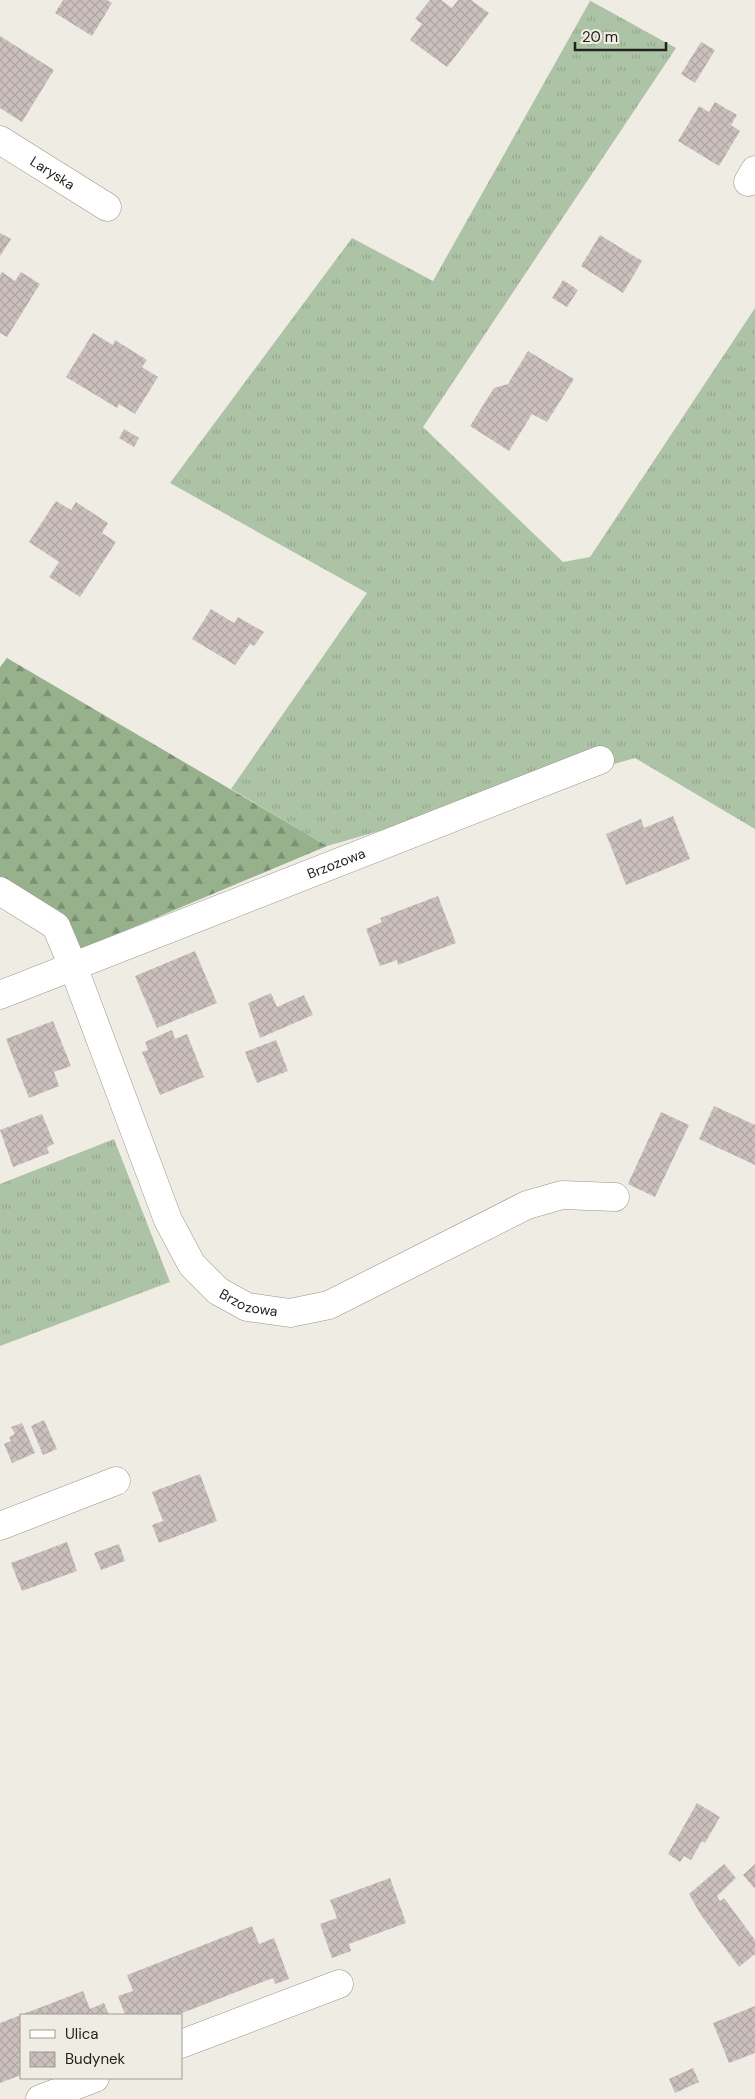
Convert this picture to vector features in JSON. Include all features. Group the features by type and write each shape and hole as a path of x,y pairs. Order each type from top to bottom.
{"street":[{"name":"Laryska","path":"0,140 106,207"},
{"name":"Brzozowa","path":"0,994 600,760"},
{"name":"Brzozowa","path":"0,891 56,926 73,966 168,1220 192,1266 218,1291 247,1307 290,1313 329,1305 527,1205 562,1195 615,1197"},
{"path":"0,1526 116,1481"},
{"path":"182,2044 338,1984"},
{"path":"40,2099 92,2079"}],"green space":[{"path":"589,0 676,48 423,427 563,562 590,557 755,308 755,829 635,758 327,846 231,789 367,593 170,483 352,238 433,281"},
{"path":"7,658 327,846 77,951 0,900 0,667"},
{"path":"114,1139 170,1282 0,1346 0,1184"}],"building":[{"path":"63,0 107,0 112,3 92,36 55,13"},
{"path":"430,0 441,0 452,8 458,0 471,0 489,13 447,67 410,40 422,24 415,19"},
{"path":"0,36 54,70 22,122 0,108"},
{"path":"701,42 715,50 695,83 681,74"},
{"path":"715,102 737,115 731,125 740,131 719,166 678,141 699,106 709,112"},
{"path":"0,233 11,239 0,256"},
{"path":"600,235 642,261 623,293 581,266"},
{"path":"2,272 15,281 21,272 40,284 7,337 0,333 0,275"},
{"path":"563,280 578,290 567,307 552,298"},
{"path":"93,333 113,345 115,340 147,360 142,367 158,377 135,414 119,404 117,408 66,377"},
{"path":"528,351 574,379 547,422 532,414 509,451 470,426 494,388 508,384"},
{"path":"124,429 139,438 134,447 119,438"},
{"path":"56,501 71,510 76,502 108,523 102,533 116,542 80,597 49,577 59,562 29,542"},
{"path":"211,609 234,623 238,617 264,632 254,646 250,644 235,665 192,639"},
{"path":"673,816 690,859 626,885 606,834 641,819 644,828"},
{"path":"438,896 456,943 398,965 397,960 380,966 366,929 382,922 380,918"},
{"path":"195,951 217,1003 157,1028 135,976"},
{"path":"271,993 277,1007 304,995 313,1015 260,1038 248,1003"},
{"path":"53,1021 71,1066 54,1072 59,1086 29,1098 6,1039"},
{"path":"172,1030 175,1039 187,1034 204,1077 160,1095 142,1052 148,1050 145,1042"},
{"path":"276,1040 288,1071 257,1083 245,1052"},
{"path":"714,1106 755,1125 755,1165 699,1139"},
{"path":"661,1112 689,1125 655,1197 628,1184"},
{"path":"42,1114 54,1144 47,1147 49,1153 13,1167 0,1130"},
{"path":"44,1420 57,1449 43,1455 31,1426"},
{"path":"22,1423 35,1453 12,1463 4,1444 11,1441 9,1437 15,1434 11,1427"},
{"path":"200,1474 217,1521 159,1543 152,1525 163,1521 152,1492"},
{"path":"67,1542 77,1571 22,1591 11,1563"},
{"path":"119,1544 125,1561 101,1570 94,1553"},
{"path":"697,1803 720,1817 705,1843 702,1841 691,1860 684,1856 680,1862 668,1854"},
{"path":"724,1864 736,1878 717,1896 720,1901 724,1898 755,1940 755,1954 739,1967 701,1915 689,1894"},
{"path":"755,1864 755,1889 743,1875"},
{"path":"390,1878 406,1923 349,1944 351,1951 332,1958 320,1924 337,1918 330,1900"},
{"path":"252,1926 259,1944 274,1938 289,1979 275,1984 273,1978 180,2014 125,2014 118,1996 133,1991 127,1975"},
{"path":"83,1991 90,2009 104,2003 109,2014 23,2014"},
{"path":"755,2006 755,2053 729,2063 713,2023"},
{"path":"20,2015 20,2075 0,2083 0,2023"},
{"path":"693,2068 699,2082 675,2093 669,2079"}]}
